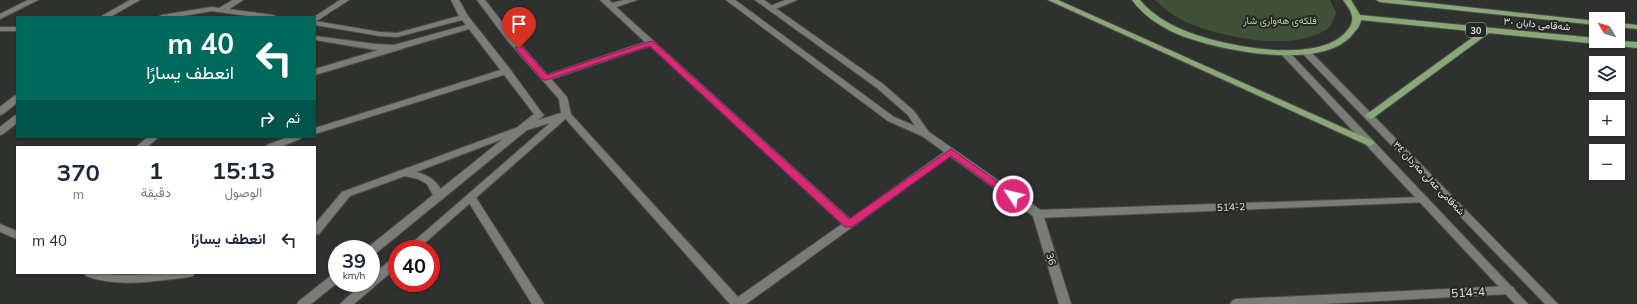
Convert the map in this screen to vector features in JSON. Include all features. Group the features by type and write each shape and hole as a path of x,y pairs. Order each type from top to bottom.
{"main road":[{"path":"1052,0 1370,143"},
{"path":"1136,0 1144,10 1155,18 1168,26 1191,36 1223,46 1244,50 1285,53 1306,52 1335,44 1346,39 1356,25 1354,10 1347,0"},
{"name":"شەقامی دابان ٣٠","path":"1380,0 1589,22"},
{"path":"1456,0 1474,10"},
{"name":"شەقامی دابان ٣٠","path":"1356,17 1589,40"},
{"path":"1625,26 1637,27"},
{"path":"1370,116 1486,31"},
{"name":"شەقامی دابان ٣٠","path":"1625,44 1637,45"}],"street":[{"path":"0,17 34,0"},
{"path":"106,16 136,0"},
{"path":"222,10 239,0"},
{"path":"316,19 345,0"},
{"path":"380,243 539,115 507,71 464,17 455,0"},
{"path":"480,0 510,38 564,99 566,114 737,304 951,152"},
{"path":"608,3 633,0"},
{"path":"730,0 891,119 925,134 1038,214"},
{"path":"758,0 880,86 911,113 925,134"},
{"path":"770,8 793,0"},
{"path":"608,3 849,224"},
{"path":"167,16 201,9 222,10 267,16"},
{"path":"316,23 380,34 397,35 464,17"},
{"path":"447,22 454,31"},
{"path":"316,72 471,26"},
{"path":"0,29 16,29"},
{"path":"316,38 375,47 386,48 401,46"},
{"path":"546,78 651,43"},
{"name":"شەقامی عەلی مەردان ٣٤","path":"1306,52 1552,304"},
{"name":"شەقامی عەلی مەردان ٣٤","path":"1285,53 1522,304"},
{"path":"316,131 507,71"},
{"path":"0,112 16,99"},
{"path":"316,230 346,194 521,129 566,114"},
{"path":"422,240 566,114"},
{"path":"0,132 16,119"},
{"path":"142,146 153,138"},
{"path":"274,146 294,138"},
{"path":"404,172 426,177 436,190 438,197"},
{"path":"471,198 538,304"},
{"name":"514-2","path":"1038,214 1424,200"},
{"name":"36","path":"1038,214 1065,304"},
{"path":"0,228 16,235"},
{"path":"349,303 388,269"},
{"path":"92,274 99,277 169,274"},
{"path":"303,304 328,284"},
{"name":"514-4","path":"1236,304 1509,290"}],"green space":[{"name":"فلکەی هەواری شار","path":"1155,0 1330,0 1336,13 1330,27 1316,35 1300,39 1281,41 1261,40 1223,34 1191,24 1172,14"}],"route":[{"path":"519,48 546,78 651,43 849,224 951,152 1013,196"}]}
